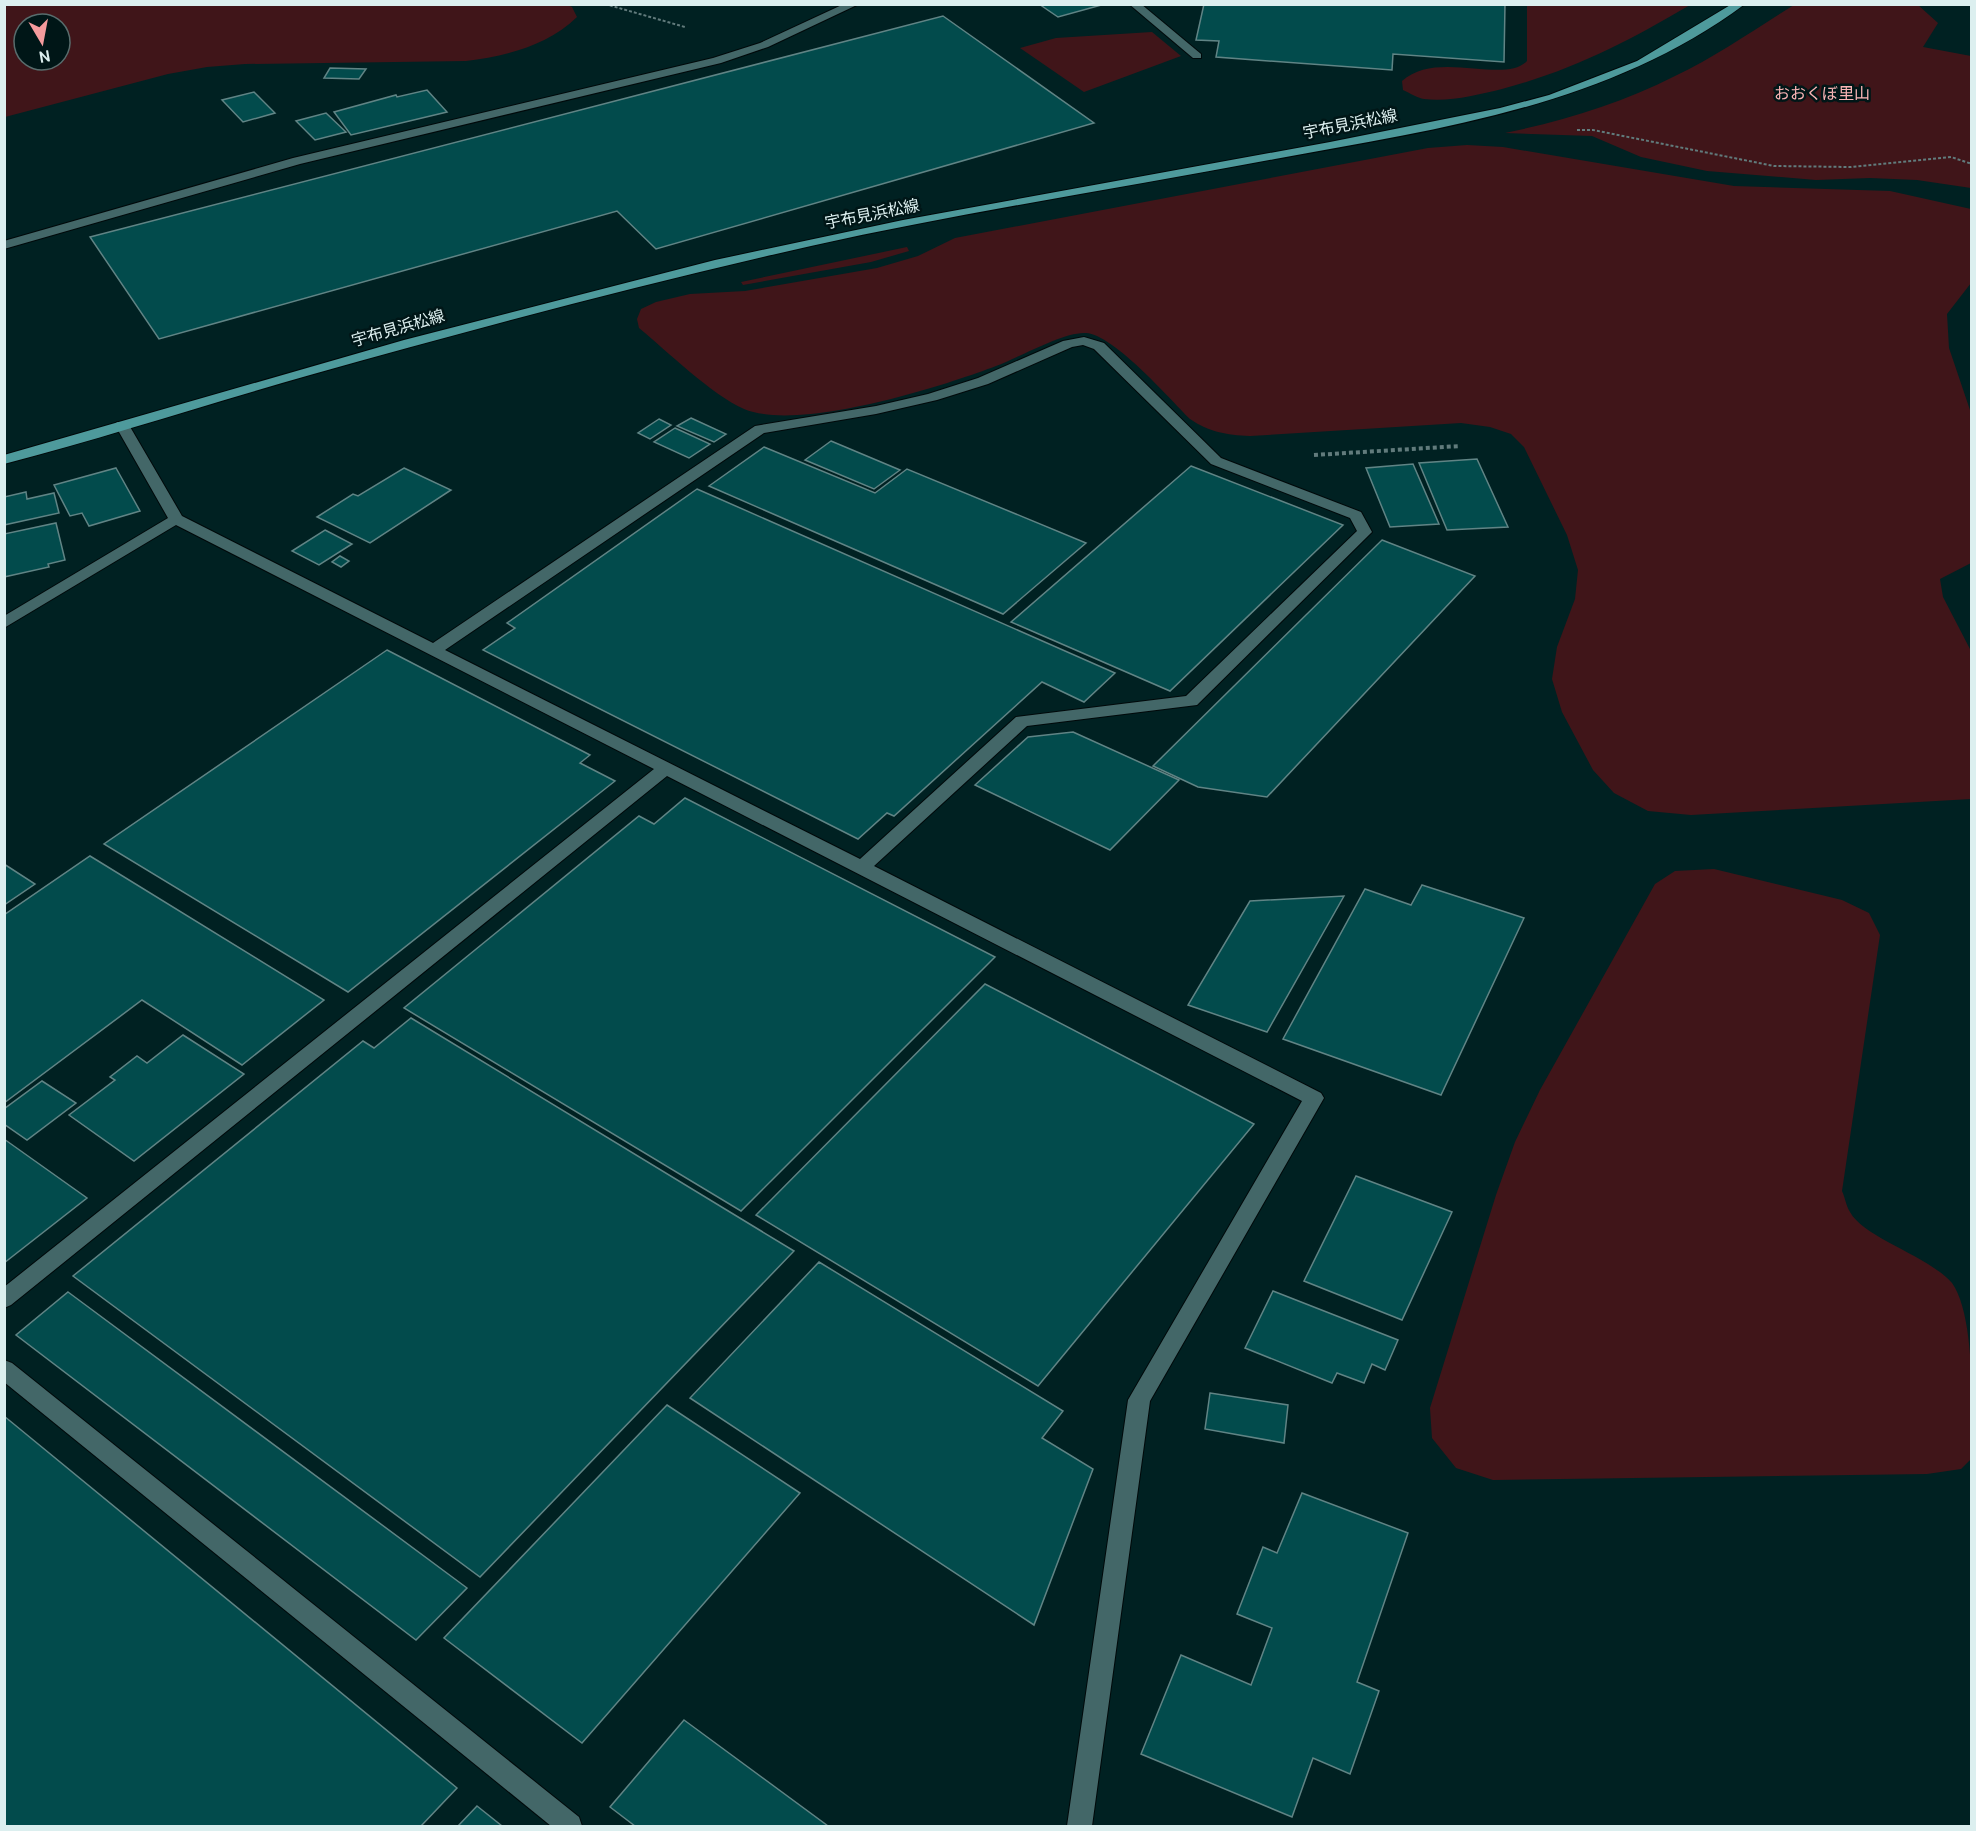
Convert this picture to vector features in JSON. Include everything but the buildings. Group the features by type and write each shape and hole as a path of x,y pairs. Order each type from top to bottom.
{"main road":[{"name":"宇布見浜松線","path":"4,460 505,315 674,273 821,240 1501,111 1553,97 1641,63 1740,4"}],"street":[{"path":"4,245 297,162 666,75 744,51 854,4"},
{"path":"1134,4 1197,56"},
{"path":"434,650 760,429 876,411 932,397 983,381 1068,344 1084,341 1099,346 1216,461 1356,514 1365,532 1191,701 1022,721 861,868"},
{"path":"122,425 176,519 1314,1098 1139,1401 1079,1827"},
{"path":"4,623 176,519"},
{"path":"4,1299 666,768"},
{"path":"4,1369 570,1827"}],"path":[{"path":"605,4 686,28 744,51"},
{"path":"1593,130 1774,166 1851,167 1951,157 1971,164"},
{"path":"1309,455 1460,446"}],"green space":[{"path":"1527,4 1690,5 1599,54 1552,73 1502,89 1444,100 1421,98 1403,90 1402,81 1416,72 1433,68 1503,70 1527,61"},
{"path":"5,5 567,5 572,7 577,17 553,35 539,42 511,53 481,59 245,64 207,67 168,74 5,117"},
{"name":"おおくぼ里山","path":"1794,5 1918,5 1938,23 1923,47 1971,56 1971,188 1917,180 1870,178 1816,180 1707,171 1641,157 1592,136 1505,133 1592,110 1655,86 1706,60"},
{"path":"1152,32 1181,56 1084,92 1020,48 1056,38"},
{"path":"1467,145 1503,147 1734,186 1890,191 1971,209 1971,283 1947,314 1949,348 1971,413 1971,563 1940,579 1943,597 1971,651 1971,799 1691,815 1648,811 1614,793 1593,770 1562,712 1552,679 1557,647 1575,599 1578,570 1567,535 1524,447 1511,434 1490,427 1461,423 1250,436 1218,432 1190,419 1125,355 1098,336 1086,333 1066,336 996,366 907,395 833,411 799,415 768,415 744,409 718,394 639,328 637,319 641,309 656,302 690,294 745,291 877,268 918,256 955,238 1428,148"},
{"path":"907,247 909,251 871,262 743,285 741,282"},
{"path":"1714,869 1842,900 1869,913 1880,935 1842,1191 1849,1210 1857,1221 1882,1239 1941,1273 1952,1283 1960,1298 1969,1342 1971,1367 1971,1459 1961,1469 1927,1474 1493,1480 1456,1468 1432,1438 1430,1408 1496,1195 1515,1142 1540,1090 1655,884 1675,871"}]}
